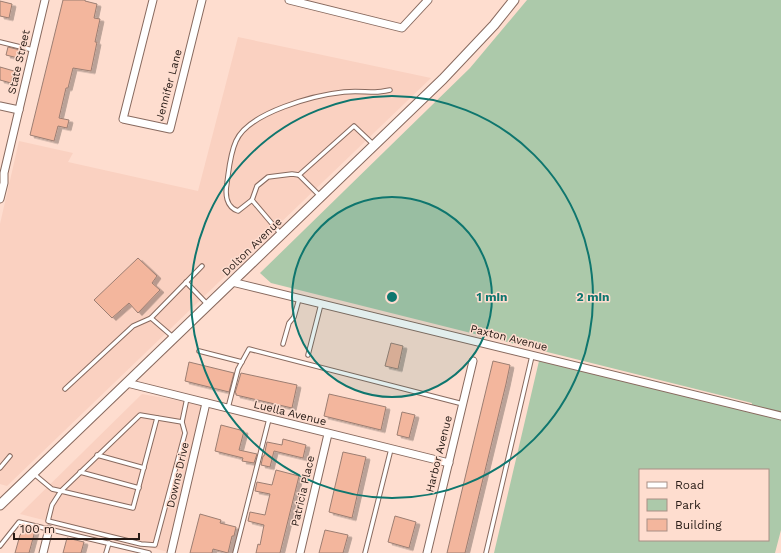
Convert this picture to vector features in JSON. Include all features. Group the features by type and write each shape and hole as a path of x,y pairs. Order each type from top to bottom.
{"street":[{"name":"State Street","path":"0,199 4,183 2,173 19,110 45,0"},
{"name":"Jennifer Lane","path":"153,0 123,119 170,128 202,0"},
{"path":"289,0 314,3 402,28 428,0"},
{"name":"Dolton Avenue","path":"0,505 4,496 33,473 443,79 494,25 514,0"},
{"path":"0,106 19,110"},
{"name":"Paxton Avenue","path":"232,282 781,416"},
{"name":"Harbor Avenue","path":"427,553 473,361"},
{"name":"Luella Avenue","path":"127,383 449,463"},
{"name":"Downs Drive","path":"171,553 206,403"},
{"name":"Patricia Place","path":"300,553 328,434"},
{"path":"43,553 49,529"}],"lane":[{"path":"0,42 33,50"},
{"path":"321,197 299,175 292,174 268,176 257,186 252,200 238,211 233,209 227,202 226,188 231,155 236,140 244,129 252,122 268,113 284,107 318,97 344,92 376,92 390,90"},
{"path":"299,175 354,126 374,145"},
{"path":"252,200 282,235"},
{"path":"65,389 133,326 151,318 202,266"},
{"path":"186,282 208,305"},
{"path":"283,344 289,323 294,317 299,299"},
{"path":"308,355 321,304"},
{"path":"151,318 174,338"},
{"path":"228,408 238,369 249,348 463,404"},
{"path":"199,351 242,362"},
{"path":"486,553 532,355"},
{"path":"182,422 140,415 61,490 52,505 48,521 141,544 155,545 185,433 182,422 187,398"},
{"path":"33,473 52,489 134,508 157,418"},
{"path":"235,553 269,419"},
{"path":"365,553 391,449"},
{"path":"97,455 144,468"},
{"path":"0,468 10,456"},
{"path":"80,472 139,488"},
{"path":"0,546 19,522 149,553"},
{"path":"106,553 109,543"}],"shaded area":[{"path":"238,37 431,78 7,486 0,484 0,224 19,141 73,153 68,162 198,191"},
{"path":"142,394 202,405 168,552 20,514"}],"green space":[{"path":"527,0 781,0 781,530 775,553 494,553 539,361 750,412 752,403 271,283 260,273 470,68"}],"building":[{"path":"63,0 85,0 97,4 94,18 100,19 91,71 73,68 68,88 66,88 59,118 69,120 67,128 58,126 54,141 30,135"},
{"path":"0,1 12,4 9,18 0,16"},
{"path":"8,47 20,50 18,58 6,55"},
{"path":"0,67 14,71 11,83 0,80"},
{"path":"138,258 157,276 152,283 160,290 138,313 129,303 112,318 94,300"},
{"path":"391,343 403,346 398,369 385,366"},
{"path":"493,361 510,365 506,384 465,553 447,553"},
{"path":"189,362 234,373 229,392 185,381"},
{"path":"241,373 297,385 292,408 236,395 235,393"},
{"path":"329,394 386,407 381,430 324,416"},
{"path":"402,412 415,415 409,438 397,435"},
{"path":"221,425 244,431 239,450 257,454 254,463 242,461 243,458 215,451"},
{"path":"283,439 306,445 303,458 274,451 270,467 261,465 267,442 282,445"},
{"path":"343,452 366,457 352,518 329,512"},
{"path":"276,470 299,476 280,553 256,553 258,544 260,545 264,525 248,521 250,512 265,515 270,494 255,491 257,482 272,485"},
{"path":"200,514 221,520 220,523 236,527 228,553 213,549 212,553 190,553"},
{"path":"395,516 416,522 409,548 388,542"},
{"path":"25,529 35,531 29,553 15,553 20,535"},
{"path":"325,530 348,535 343,553 319,553"},
{"path":"67,538 84,542 81,553 63,553"}]}
